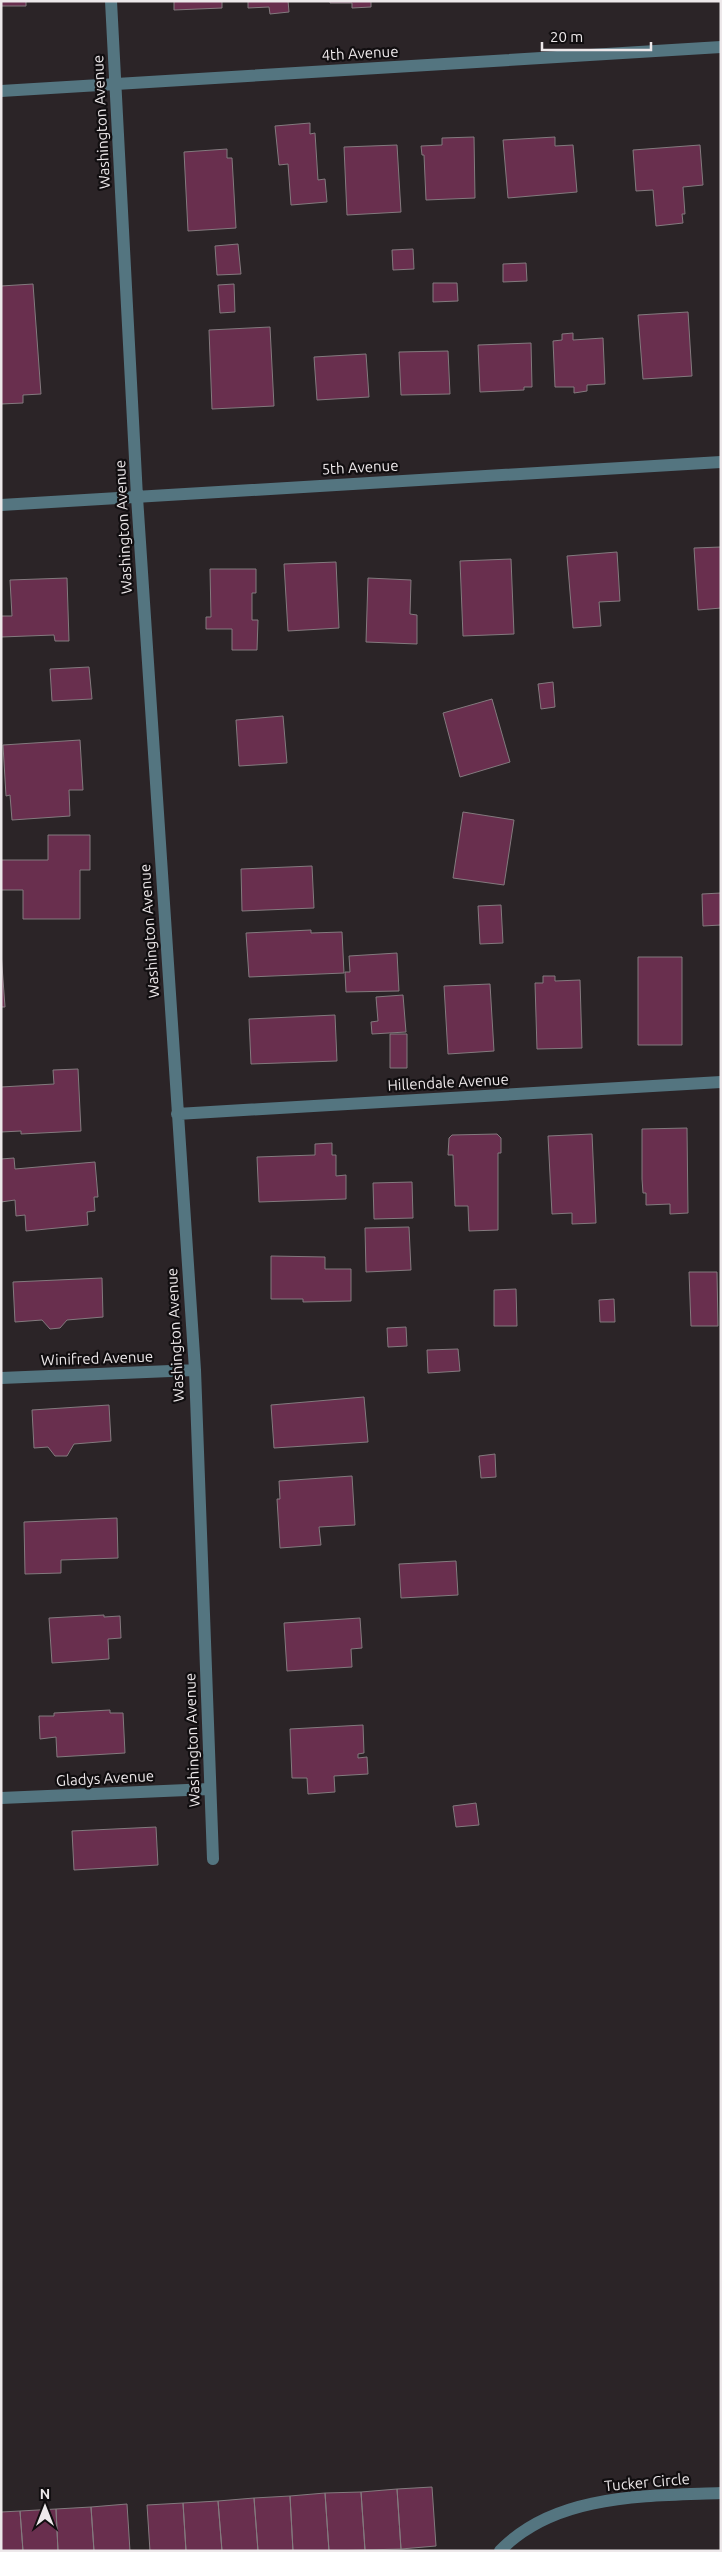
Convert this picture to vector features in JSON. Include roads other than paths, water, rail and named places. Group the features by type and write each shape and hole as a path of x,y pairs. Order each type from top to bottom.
{"street":[{"name":"Washington Avenue","path":"111,1 137,497 195,1370 213,1859"},
{"name":"4th Avenue","path":"1,91 721,47"},
{"name":"5th Avenue","path":"1,505 721,462"},
{"name":"Hillendale Avenue","path":"177,1114 721,1082"},
{"name":"Winifred Avenue","path":"1,1378 195,1370"},
{"name":"Gladys Avenue","path":"1,1798 210,1789"},
{"name":"Tucker Circle","path":"500,2551 534,2523 574,2508 636,2496 721,2493"}]}
